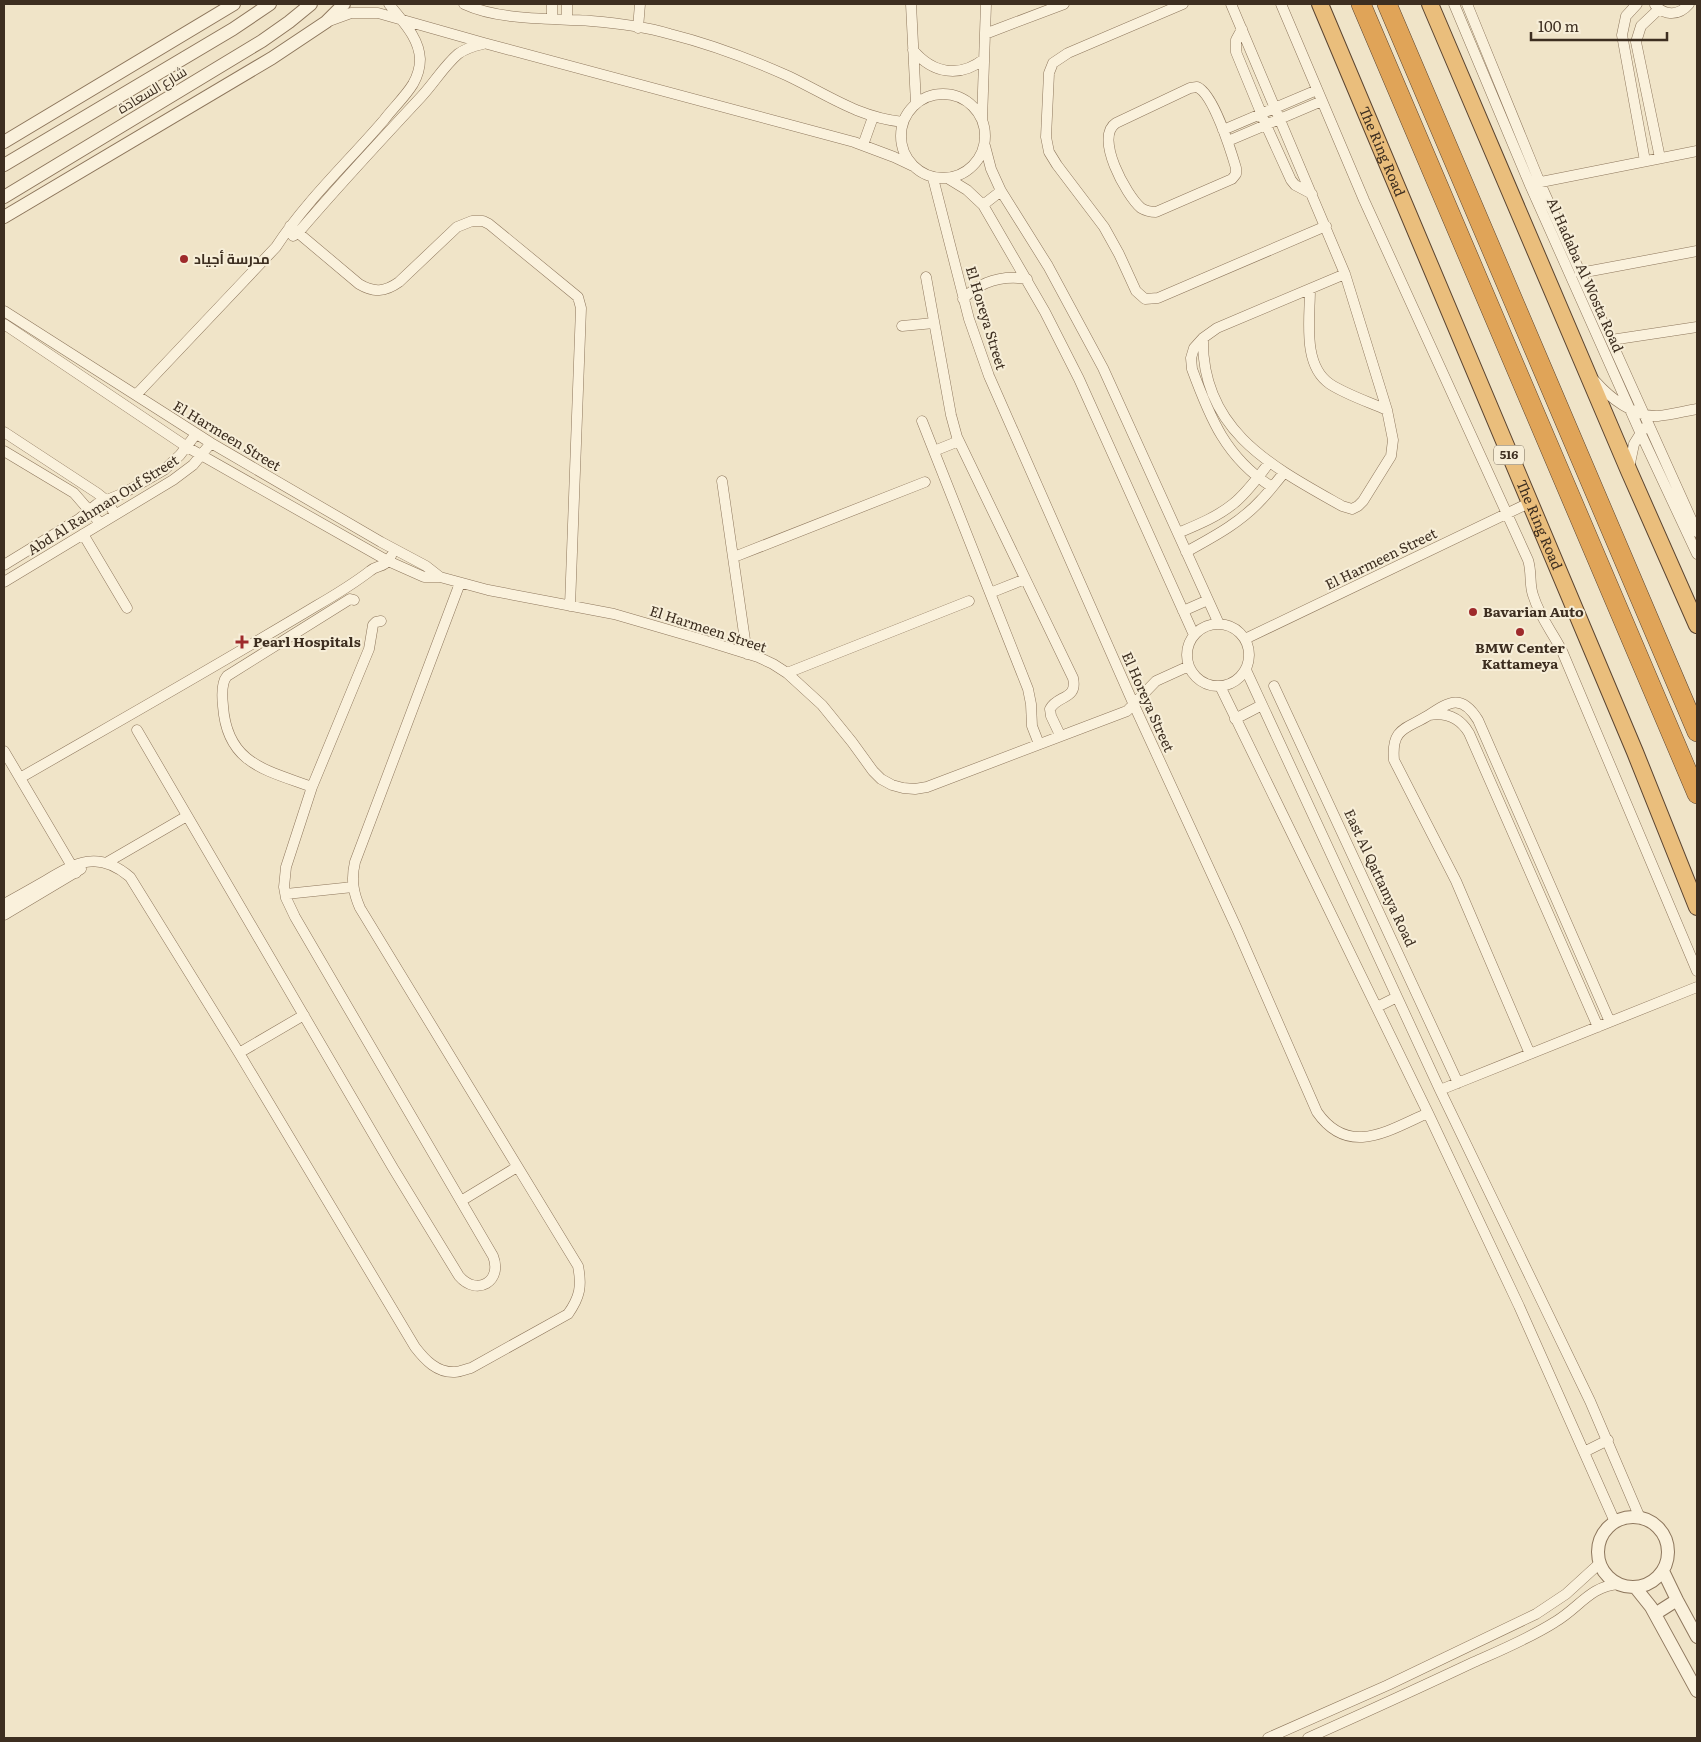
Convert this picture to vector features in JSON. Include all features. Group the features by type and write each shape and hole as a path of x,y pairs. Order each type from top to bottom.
{"highway":[{"name":"The Ring Road","path":"1320,4 1529,503 1636,752 1697,908"},
{"path":"1361,4 1697,794"},
{"path":"1387,4 1478,213 1554,397 1697,732"},
{"path":"1430,4 1697,625"}],"street":[{"path":"7,163 7,139 234,4"},
{"name":"شارع السعادة","path":"7,163 233,29 270,4"},
{"name":"شارع السعادة","path":"4,197 262,42 311,4"},
{"path":"4,217 251,71 326,22 344,4"},
{"path":"294,229 412,86 419,68 419,48 414,36 390,4"},
{"path":"464,4 492,13 594,21 667,33 735,54 788,76 873,118 903,122"},
{"path":"552,4 552,18"},
{"path":"567,4 567,19"},
{"path":"638,28 640,4"},
{"path":"911,4 916,104"},
{"path":"982,120 986,4"},
{"path":"985,34 1064,4"},
{"path":"1183,4 1068,52 1053,63 1048,73 1046,137 1049,152 1056,165 1104,228 1119,254 1136,291 1145,299 1158,298 1326,226"},
{"path":"1204,338 1205,368 1211,387 1219,406 1240,437 1257,454 1284,473 1342,506 1352,509 1358,506 1390,456 1393,448 1387,410 1345,274 1232,4"},
{"path":"1281,4 1364,200 1530,566 1531,591 1535,603 1544,624 1562,652 1697,970"},
{"name":"Al Hadaba Al Wosta Road","path":"1454,4 1535,184 1640,432 1697,554"},
{"name":"Al Hadaba Al Wosta Road","path":"1467,4 1535,184 1580,273 1697,532"},
{"path":"1637,4 1623,22 1622,35 1646,161"},
{"path":"1660,158 1636,36 1656,6 1672,13 1687,6 1697,6"},
{"path":"326,22 344,15 364,12 378,14 863,145 913,166"},
{"path":"208,19 233,29"},
{"path":"1242,29 1236,40 1236,52 1261,114 1291,180 1295,185 1312,194"},
{"path":"136,396 276,247 428,90 449,62 470,47 484,43"},
{"path":"913,50 925,62 947,71 963,70 978,64 984,58"},
{"path":"229,61 251,71"},
{"path":"1194,87 1201,88 1206,93 1223,130 1236,168 1235,177 1156,212 1141,207 1125,187 1114,163 1108,138 1110,129 1116,123 1194,87"},
{"path":"1223,130 1317,90"},
{"path":"985,146 980,158 972,168 961,175 949,179 933,178 922,174 906,157 900,134 908,112 927,97 940,94 953,95 965,100 975,109 985,128 985,146 991,169 1001,191 1048,266 1103,368 1219,624"},
{"path":"1228,141 1322,101"},
{"path":"863,145 873,118"},
{"path":"1535,184 1697,151"},
{"name":"El Horeya Street","path":"933,178 963,299 989,376 1317,1112 1333,1130 1347,1136 1362,1138 1376,1136 1428,1113"},
{"path":"949,179 967,190 983,205 1027,279 1079,379 1194,635"},
{"path":"18,188 44,194"},
{"path":"983,205 1001,191"},
{"path":"294,229 359,284 371,290 380,291 392,287 399,282 457,227 472,221 483,221 578,297 582,308 570,606"},
{"path":"1580,273 1697,252"},
{"path":"1272,487 1257,478 1245,466 1215,426 1207,411 1191,364 1194,348 1217,328 1345,274"},
{"path":"926,277 951,415 959,441 1074,682 1071,692 1054,703 1050,708 1051,716 1060,735"},
{"path":"963,299 988,281 1011,277 1027,279"},
{"path":"1310,289 1310,350 1316,369 1331,384 1387,410"},
{"name":"El Harmeen Street","path":"4,311 211,444 426,566 440,578"},
{"path":"902,326 934,323"},
{"name":"El Harmeen Street","path":"4,324 201,456 388,561 424,576 614,614 747,654 773,664 787,673 822,705 872,771 886,782 903,788 927,787 1127,711 1156,681 1189,666"},
{"path":"1611,340 1697,327"},
{"path":"1587,370 1610,396 1646,418 1697,409"},
{"path":"1207,411 1219,406"},
{"path":"1630,471 1632,451 1646,418"},
{"path":"922,421 1028,689 1032,726 1040,744"},
{"name":"Abd Al Rahman Ouf Street","path":"4,565 79,518 97,504 124,493 164,470 187,447 196,434"},
{"path":"7,435 14,447 6,455 74,493 100,523"},
{"path":"7,435 97,493 107,501 115,514"},
{"path":"934,451 959,441"},
{"name":"Abd Al Rahman Ouf Street","path":"4,582 172,480 201,456 211,444"},
{"path":"1178,533 1224,510 1241,497 1269,463"},
{"path":"1186,552 1238,520 1261,500 1284,473"},
{"path":"722,481 747,654"},
{"path":"734,557 925,482"},
{"name":"El Harmeen Street","path":"1245,639 1529,503"},
{"path":"83,534 127,608"},
{"path":"372,569 375,553 381,542"},
{"path":"20,778 257,642 360,580 372,569 381,567 388,561 395,550"},
{"path":"990,593 1025,579"},
{"path":"4,904 92,861 120,868 130,877 139,888 424,1359 438,1369 455,1372 471,1368 568,1314 576,1303 580,1291 581,1278 578,1266 360,908 353,887 352,875 355,862 460,583"},
{"path":"312,787 258,766 238,750 226,728 223,703 224,680 227,676 350,599 354,600"},
{"path":"787,673 970,600"},
{"path":"1183,611 1208,600"},
{"path":"137,730 459,1276 464,1282 471,1285 479,1286 486,1284 496,1271 496,1263 295,917 286,894 284,877 286,867 312,787 369,649 373,625 381,621"},
{"path":"1219,624 1234,628 1245,639 1250,654 1246,670 1235,682 1220,686 1210,685 1201,681 1189,666 1187,650 1194,635 1201,629 1219,624"},
{"path":"271,633 278,644"},
{"path":"257,642 263,653"},
{"path":"1246,670 1440,1090 1565,1347 1608,1440 1640,1518"},
{"path":"1220,686 1428,1113 1522,1313 1615,1522"},
{"name":"East Al Qattamya Road","path":"1274,686 1458,1083"},
{"path":"1530,1054 1456,881 1394,760 1394,746 1400,732 1409,724 1450,703 1462,704 1476,716 1610,1022"},
{"path":"1235,719 1262,705"},
{"path":"1428,715 1443,714 1456,719 1466,728 1476,746 1598,1027"},
{"path":"1476,746 1488,740"},
{"path":"5,755 74,869"},
{"path":"106,863 187,816"},
{"path":"1524,858 1537,853"},
{"path":"4,915 74,869"},
{"path":"286,894 353,887"},
{"path":"1567,956 1579,950"},
{"path":"1440,1090 1697,987"},
{"path":"1377,1008 1397,997"},
{"path":"239,1053 304,1015"},
{"path":"461,1201 517,1167"},
{"path":"1584,1452 1608,1440"},
{"path":"1308,1738 1539,1632 1568,1614 1598,1589 1608,1585 1619,1584 1635,1587 1651,1582 1663,1571 1668,1555 1665,1538 1655,1525 1640,1518 1631,1517 1615,1522 1600,1540 1598,1548 1600,1563 1607,1576 1619,1584"},
{"path":"1268,1738 1388,1685 1536,1614 1566,1594 1600,1563"},
{"path":"1663,1571 1677,1600 1693,1619 1697,1637"},
{"path":"1635,1587 1655,1614 1697,1691"},
{"path":"1655,1614 1677,1600"}],"place":[{"name":"مدرسة أجياد","path":"184,259"},
{"name":"Bavarian Auto","path":"1473,612"},
{"name":"BMW Center Kattameya","path":"1520,632"},
{"name":"Pearl Hospitals","path":"242,642"}]}
